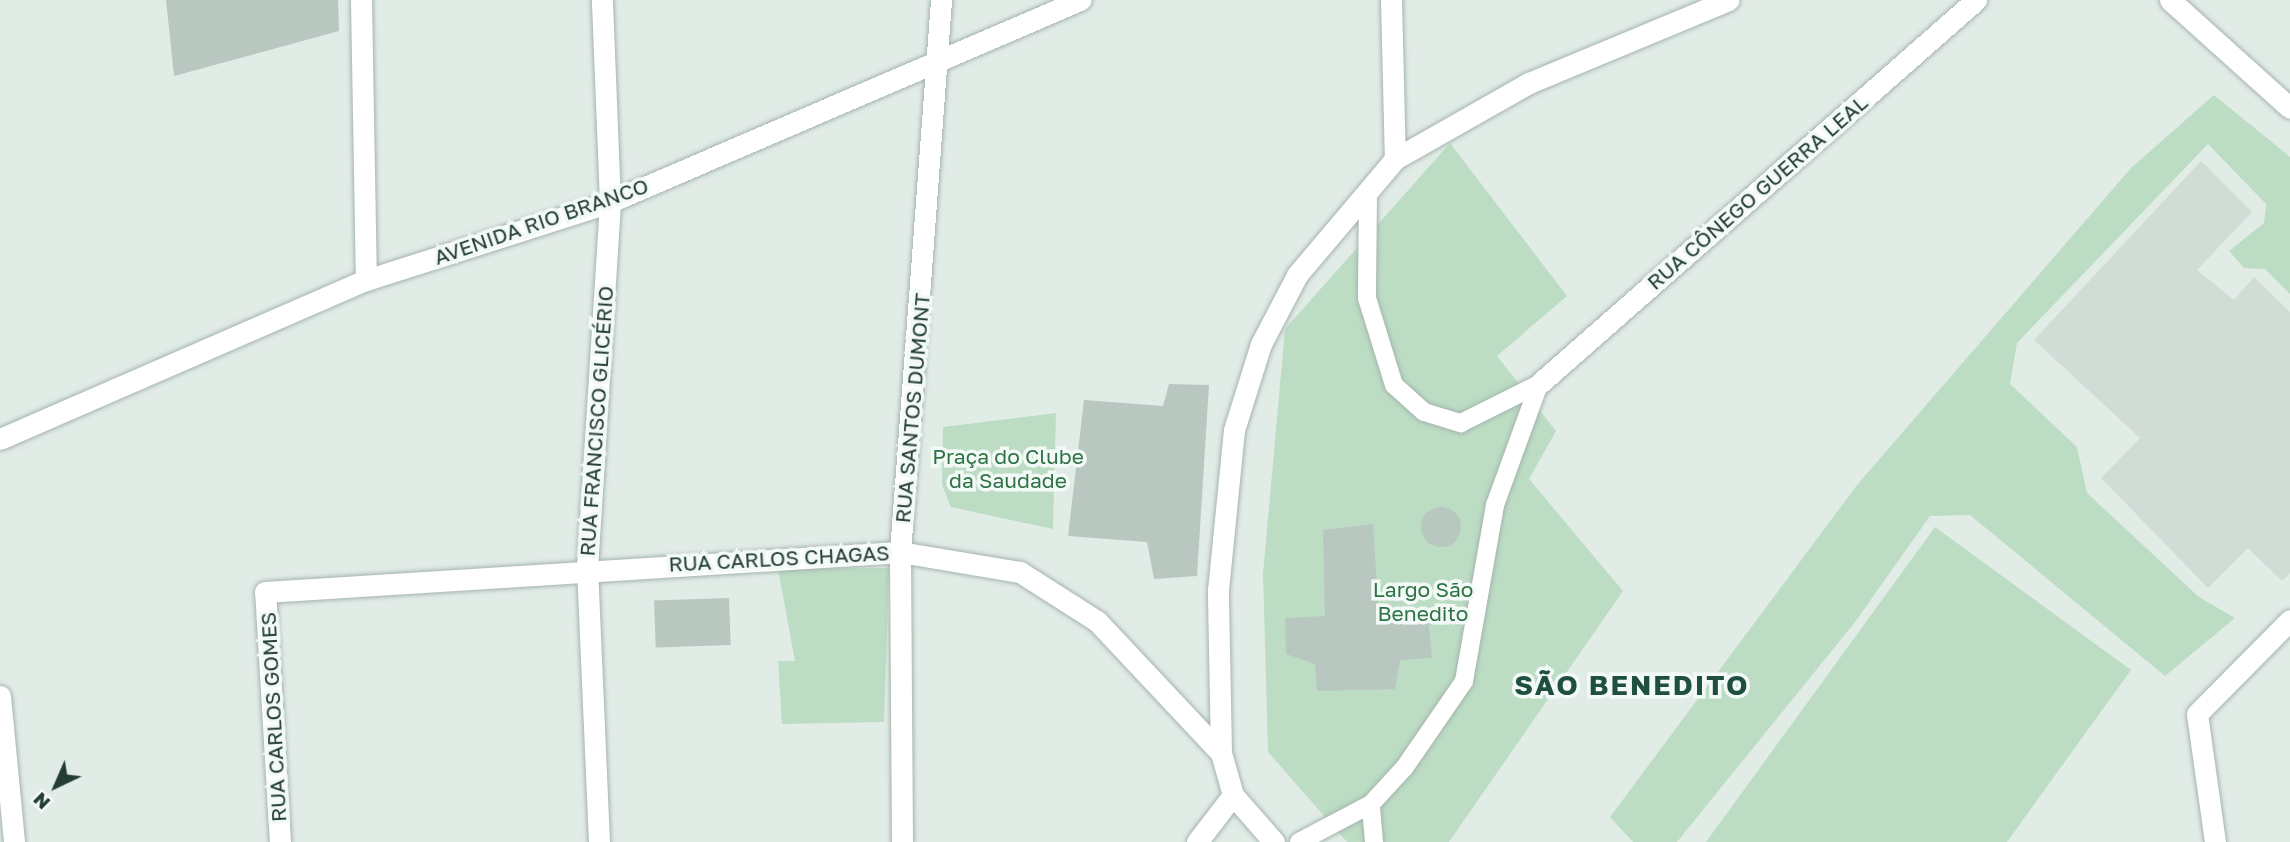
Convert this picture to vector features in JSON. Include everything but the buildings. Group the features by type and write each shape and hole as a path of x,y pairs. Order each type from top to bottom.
{"street":[{"path":"361,0 366,279"},
{"name":"RUA FRANCISCO GLICÉRIO","path":"599,842 587,568 610,202 602,0"},
{"name":"RUA SANTOS DUMONT","path":"902,842 900,552 941,60 941,0"},
{"name":"AVENIDA RIO BRANCO","path":"0,439 366,279 610,202 1080,0"},
{"path":"1391,0 1395,159"},
{"path":"1274,842 1233,795 1221,753 1218,590 1234,430 1261,344 1297,275 1368,195 1395,159 1529,83 1728,0"},
{"name":"RUA CÔNEGO GUERRA LEAL","path":"1539,384 1976,0"},
{"path":"2170,0 2290,108"},
{"name":"RUA CARLOS CHAGAS","path":"265,592 587,568 900,552 1020,572 1097,621 1221,753"},
{"name":"RUA CARLOS GOMES","path":"265,592 280,842"},
{"path":"2215,842 2197,714 2290,620"},
{"path":"0,696 14,842"},
{"path":"1198,842 1233,795"}],"lane":[{"path":"1368,195 1367,298 1394,385 1424,412 1461,423 1539,384"},
{"path":"1299,842 1371,804 1464,681 1495,505 1539,384"},
{"path":"1371,804 1374,842"}],"shaded area":[{"path":"2201,161 2252,212 2197,270 2234,300 2254,277 2290,312 2290,573 2282,581 2248,548 2208,588 2101,478 2140,438 2034,340"}],"green space":[{"path":"2214,95 2290,157 2290,294 2265,269 2244,268 2229,251 2264,223 2266,204 2208,144 2017,343 2010,384 2077,447 2087,493 2199,597 2235,618 2165,676 1970,515 1930,516 1855,622 1677,842 1633,842 1610,817 1857,485 2131,168"},
{"name":"Largo São Benedito","path":"1450,143 1567,296 1497,356 1556,431 1529,479 1623,591 1449,842 1347,842 1268,752 1263,574 1285,329"},
{"name":"Praça do Clube da Saudade","path":"1056,413 1053,529 951,507 942,485 943,427"},
{"path":"1935,527 2131,670 2007,842 1706,842"},
{"path":"889,568 884,722 782,724 778,661 795,661 778,569"}],"district":[{"name":"SÃO BENEDITO","path":"1632,685"}]}
